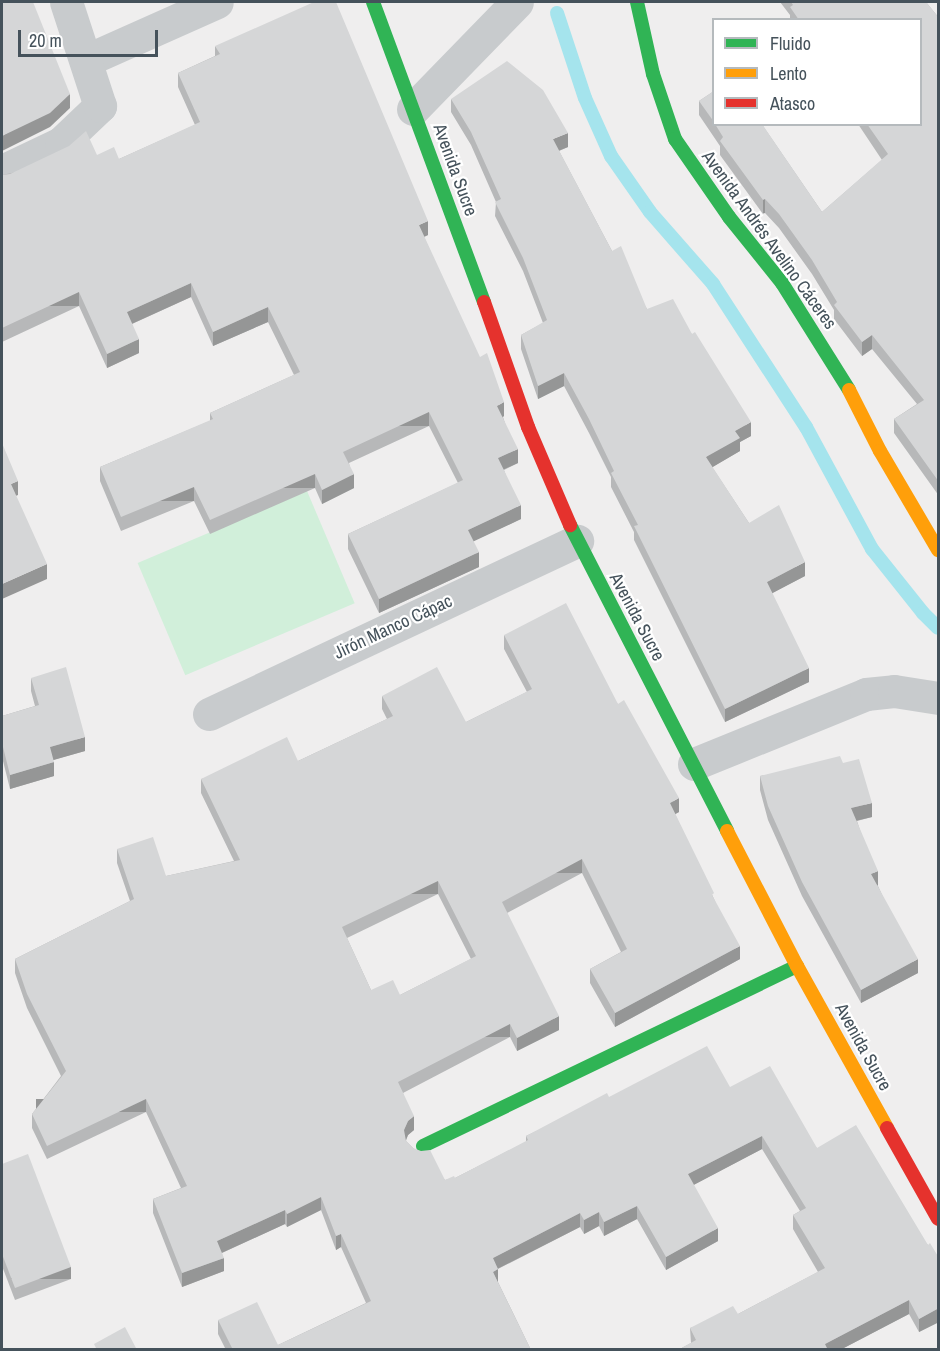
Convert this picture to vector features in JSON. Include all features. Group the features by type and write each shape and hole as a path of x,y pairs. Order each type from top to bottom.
{"street":[{"path":"2,171 61,143 100,106 87,60 66,2"},
{"path":"87,60 217,2"},
{"name":"Avenida Sucre","path":"372,2 528,427 577,541 797,966 939,1219"},
{"path":"413,109 517,2"},
{"name":"Avenida Andrés Avelino Cáceres","path":"637,2 653,74 675,138 716,199 782,283 808,322 847,386 880,450 939,550"},
{"name":"Jirón Manco Cápac","path":"209,714 577,541"},
{"path":"694,764 866,694 894,691 939,698"},
{"path":"423,1146 797,966"}],"green space":[{"path":"307,491 355,603 185,675 138,563"}],"building":[{"path":"2,2 33,2 70,94 50,113 2,136"},
{"path":"314,2 336,2 428,221 419,225 480,357 487,353 504,402 497,406 518,449 498,458 521,505 468,530 479,552 379,599 348,534 463,480 429,412 343,452 354,474 322,490 315,474 210,520 194,487 121,517 100,467 213,419 210,413 300,372 268,307 213,332 191,283 127,312 139,339 107,354 79,292 2,328 2,175 10,174 69,146 86,131 97,155 114,147 119,159 200,122 178,73 220,54 215,46"},
{"path":"791,2 926,2 939,18 939,482 894,419 924,400 872,335 862,342 834,305 837,302 812,260 779,214 765,199 763,200 720,141 723,137 716,126 763,126 822,212 888,154 868,126 922,126 922,18 798,18 790,7 793,5"},
{"path":"507,61 543,90 568,133 553,139 612,251 621,246 647,309 673,299 692,334 695,332 751,422 735,431 740,438 706,457 749,523 779,505 805,562 767,582 809,668 725,709 634,526 638,525 611,473 614,471 564,373 538,386 521,335 547,320 523,258 495,202 501,199 471,132 451,99"},
{"path":"712,92 712,119 699,101"},
{"path":"2,443 18,481 11,484 47,564 2,584"},
{"path":"566,603 618,704 624,700 679,798 670,803 714,893 712,895 740,946 615,1013 590,969 627,949 582,859 502,902 559,1016 517,1038 510,1024 398,1082 414,1116 408,1121 404,1130 406,1141 413,1148 421,1151 430,1150 445,1180 454,1176 455,1178 528,1140 526,1136 607,1093 609,1097 707,1046 730,1087 770,1066 817,1148 856,1125 928,1245 930,1243 939,1258 939,1308 919,1319 909,1300 825,1344 828,1350 678,1350 696,1340 690,1328 733,1306 738,1314 825,1268 793,1215 806,1208 762,1136 688,1174 718,1228 666,1257 637,1206 604,1222 599,1212 584,1220 580,1213 493,1258 498,1269 493,1272 531,1350 233,1350 218,1320 257,1302 278,1345 371,1301 341,1234 336,1236 321,1197 287,1214 285,1210 217,1241 224,1258 182,1273 153,1199 187,1186 146,1099 47,1146 32,1114 66,1071 27,994 15,959 134,899 117,849 153,837 166,876 240,860 201,779 287,737 298,761 393,716 382,696 437,667 466,722 532,689 504,635","holes":["438,881 476,956 400,995 393,980 371,990 342,927"]},
{"path":"66,667 85,737 50,747 54,762 10,775 2,743 2,716 39,705 31,678"},
{"path":"840,756 843,763 859,759 872,803 851,808 878,871 871,874 918,959 861,990 802,882 768,806 760,776"},
{"path":"28,1154 71,1267 15,1288 2,1254 2,1164"},
{"path":"125,1327 137,1350 97,1350 94,1344"}],"waterway":[{"path":"557,13 585,98 611,156 650,212 713,284 806,427 872,549 923,613 938,628"}],"traffic: fast":[{"path":"373,2 484,302"},
{"path":"637,2 653,74 675,139 729,217 782,283 849,390"},
{"path":"570,525 727,831"},
{"path":"423,1146 797,966"}],"traffic: slow":[{"path":"849,390 880,451 938,550"},
{"path":"727,831 797,966 887,1128"}],"traffic: jam":[{"path":"484,302 528,427 570,525"},
{"path":"887,1128 938,1219"}]}
